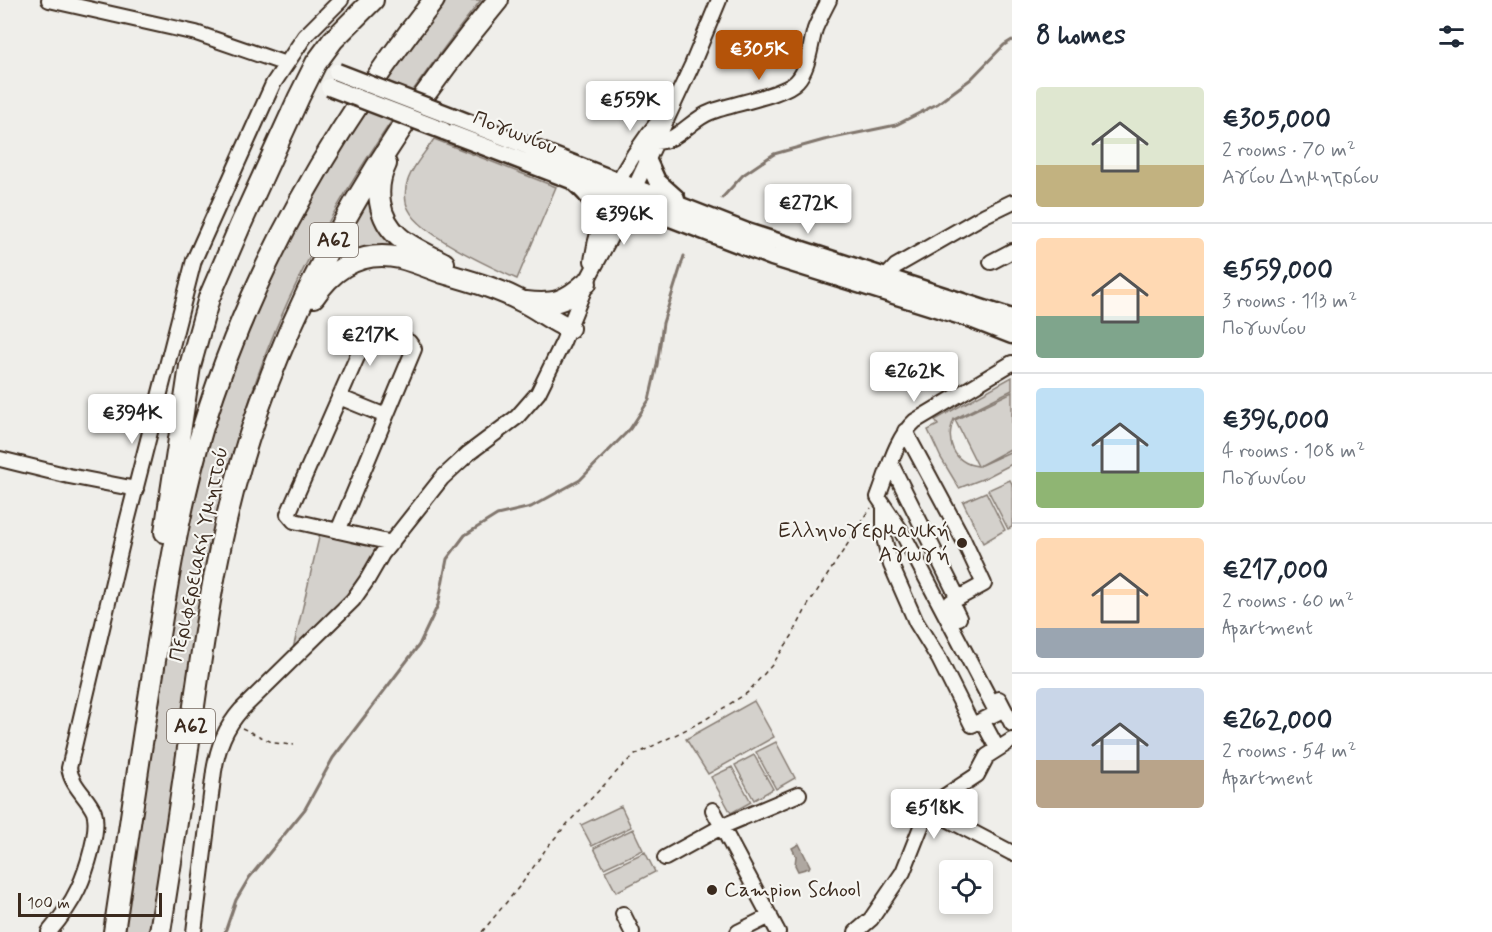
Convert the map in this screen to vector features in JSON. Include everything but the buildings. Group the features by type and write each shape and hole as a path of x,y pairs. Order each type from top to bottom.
{"highway":[{"path":"151,684 154,618 167,510 183,401 198,332 222,265 312,71 333,40 372,0"},
{"name":"Περιφερειακή Υμηττού","path":"114,932 172,552 189,479 216,386 271,256 317,169 370,86 434,0"},
{"name":"Περιφερειακή Υμηττού","path":"160,932 197,681 226,522 255,418 280,351 302,303 358,195 410,116 461,45 498,0"},
{"path":"410,116 381,178 379,200 382,211 386,221 399,237 471,280"},
{"path":"280,351 298,328 321,286 331,275 354,261 379,256 391,256 556,309 571,324"},
{"path":"530,302 560,302 588,279"}],"main road":[{"name":"Πογωνίου","path":"312,71 338,72 567,177 615,188"},
{"name":"Πογωνίου","path":"312,71 329,87 449,124 631,194 771,257 971,319 1012,335"},
{"path":"647,159 659,184 670,195 696,212"},
{"path":"567,177 593,202 601,226"},
{"name":"Πογωνίου","path":"631,194 696,212 789,247 1012,318"}],"street":[{"path":"49,0 196,33 286,64"},
{"path":"49,932 78,890 93,843 96,823 93,810 71,780 69,768 194,260 273,84 305,36 341,0"},
{"path":"194,932 214,771 219,745 231,721 353,600 382,554 417,507 450,470 527,407 549,373 588,279 702,45 719,0"},
{"path":"655,142 669,139 705,114 776,94 794,85 804,71 818,21 829,0"},
{"path":"588,279 601,226 615,188 635,151 674,102"},
{"path":"886,277 896,266 985,214 1012,202"},
{"path":"991,261 1012,251"},
{"path":"338,531 414,349 409,342 378,329 368,332 288,514 294,521 338,531 392,543"},
{"path":"881,503 903,534 997,713 972,725 939,659 916,622 891,565 884,538 881,503 891,464 905,431 915,421 1012,363"},
{"path":"339,397 386,416"},
{"path":"905,431 963,539 984,584 951,602 1012,724"},
{"path":"0,459 69,477 136,489"},
{"path":"891,464 958,598"},
{"path":"982,720 997,748"},
{"path":"856,932 871,919 903,872 924,819 930,810 945,796 978,776 987,756 1012,740"},
{"path":"665,858 723,826 799,794"},
{"path":"713,810 778,932"},
{"path":"930,810 1012,853"},
{"path":"622,914 632,932"},
{"path":"738,932 770,916"}],"path":[{"path":"482,932 561,830 625,763 635,755 732,704 747,693 772,665 792,636 808,605 881,503"},
{"path":"231,721 252,734 274,743 294,745"}],"shaded area":[{"path":"446,0 481,0 449,41 360,169 309,259 266,353 233,458 201,601 151,932 124,932 181,561 203,465 223,400 245,338 300,220 368,108"},
{"path":"434,139 556,187 517,279 442,240 416,220 409,210 405,196 408,181"},
{"path":"375,184 413,256 329,271"},
{"path":"1012,377 1012,390 954,419 950,435 953,450 957,456 969,464 978,466 955,420 1012,392 1012,448 979,466 1012,451 1012,464 959,488 928,430 938,425 935,420"},
{"path":"1010,480 1012,484 1012,527 1008,529 988,490"},
{"path":"986,492 1005,530 983,543 963,502"},
{"path":"321,529 378,545 360,585 293,649"},
{"path":"754,701 774,737 708,774 686,739"},
{"path":"776,742 795,778 776,789 756,752"},
{"path":"754,755 773,789 754,800 735,765"},
{"path":"732,767 751,802 731,813 711,777"},
{"path":"621,806 631,827 592,846 581,825"},
{"path":"633,829 643,850 604,868 594,848"},
{"path":"799,844 810,866 798,871 795,865 796,856 792,848"},
{"path":"645,852 655,872 616,892 605,871"}],"waterway":[{"path":"722,198 743,175 774,154 824,140 896,125 937,104 971,79 1004,45 1012,40"},
{"path":"225,932 236,900 249,878 305,809 333,758 419,645 438,605 447,559 465,535 497,515 531,507 580,480 630,429 649,400 663,323 684,256"}],"place":[{"name":"Ελληνογερμανική Αγωγή","path":"962,543"},
{"name":"Campion School","path":"712,890"}]}
